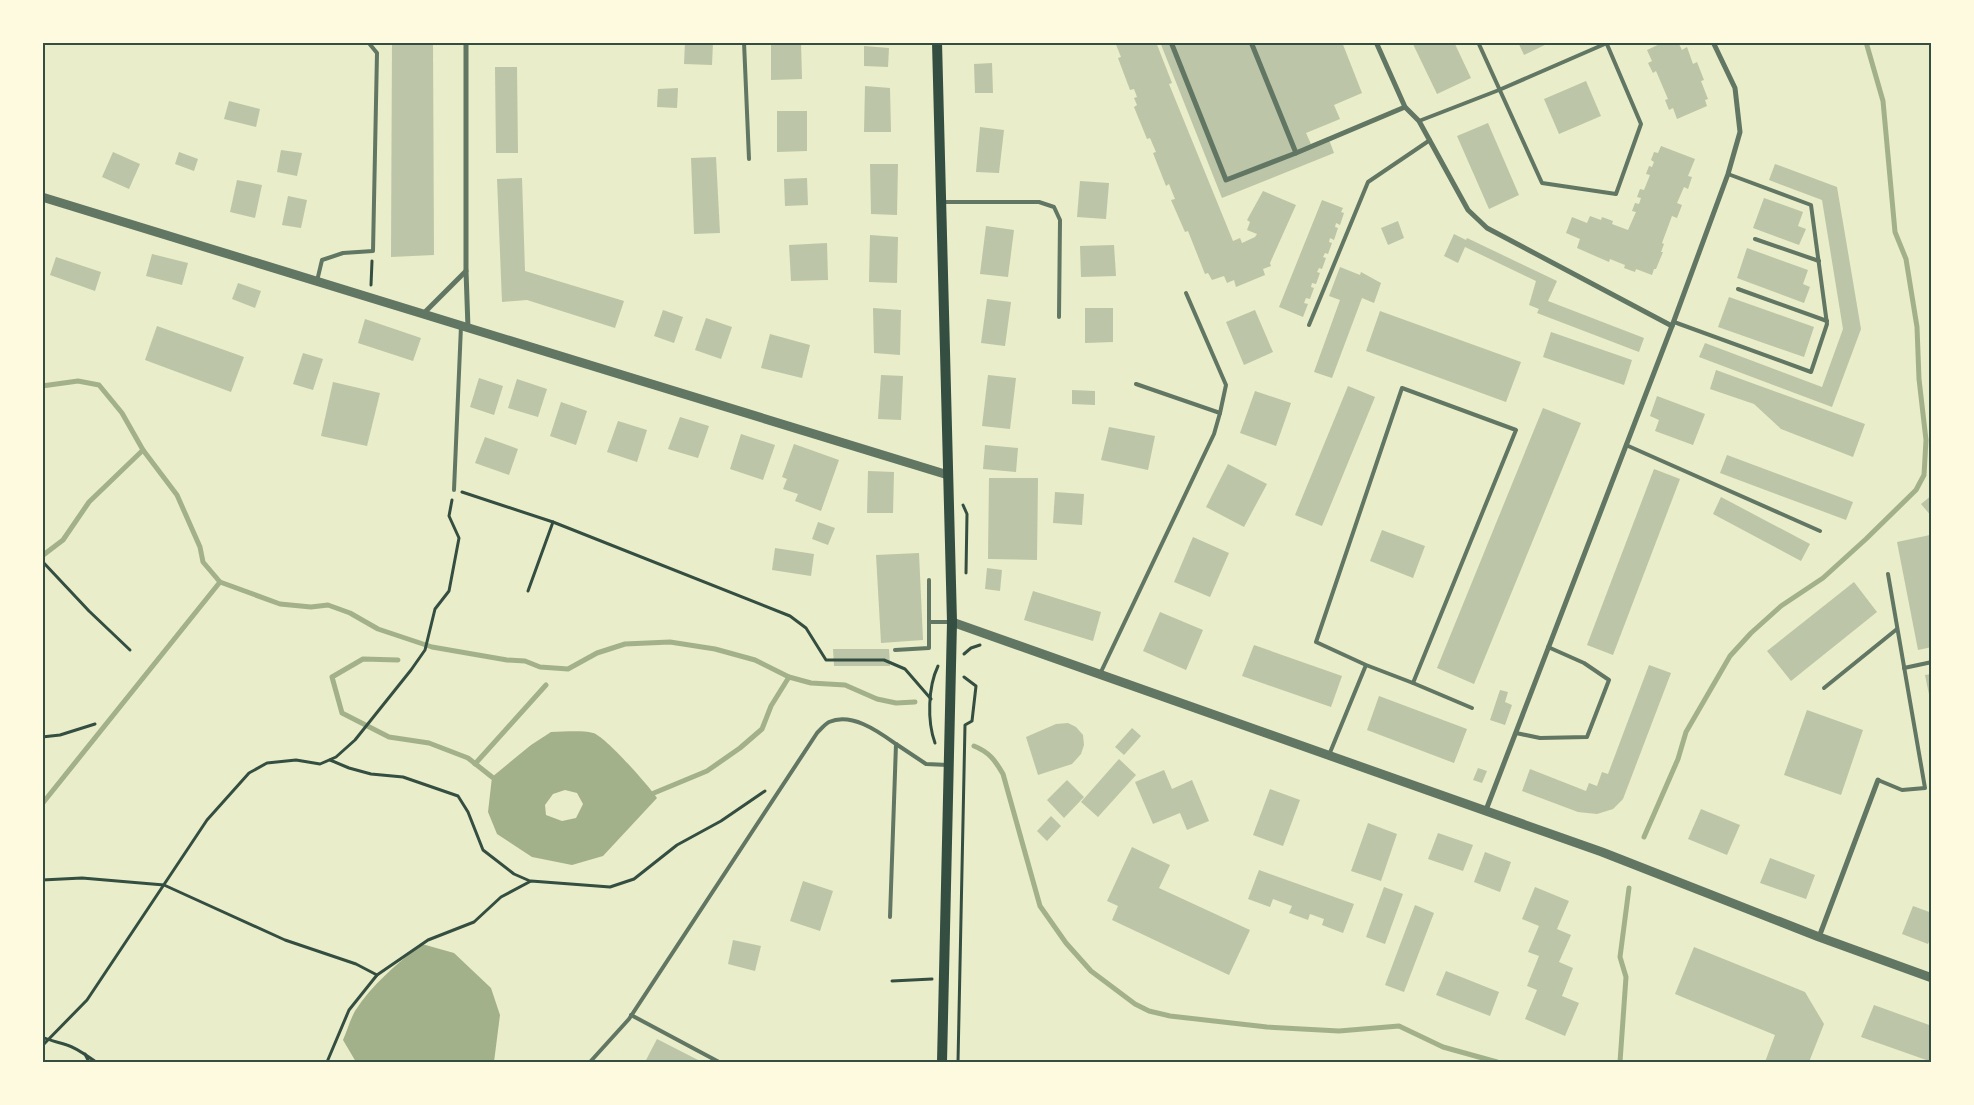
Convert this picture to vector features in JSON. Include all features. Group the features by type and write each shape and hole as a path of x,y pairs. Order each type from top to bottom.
{"main road":[{"path":"938,42 952,622 942,1062"}],"street":[{"path":"465,327 466,42"},
{"path":"1171,42 1226,180 1296,154 1405,107"},
{"path":"1251,42 1296,154"},
{"path":"1376,42 1405,107 1419,121 1468,210 1487,228 1673,324"},
{"path":"1486,810 1673,324 1728,174 1740,132 1735,88 1713,42"},
{"path":"42,197 948,475"},
{"path":"423,314 466,270"},
{"path":"952,622 1602,852 1819,937 1932,978"},
{"path":"1819,937 1878,780"}],"lane":[{"path":"317,281 322,260 343,252 372,250 377,53 368,42"},
{"path":"744,42 749,159"},
{"path":"1419,121 1500,90 1607,43 1641,124 1616,194 1542,184 1500,90 1478,42"},
{"path":"1309,325 1368,182 1430,140"},
{"path":"1673,324 1811,372 1827,320 1811,205 1728,174"},
{"path":"942,202 1039,202 1054,207 1060,220 1059,317"},
{"path":"1755,239 1819,261"},
{"path":"1738,289 1827,320"},
{"path":"1100,674 1214,434 1220,414 1226,385 1186,292"},
{"path":"454,490 465,327"},
{"path":"1136,384 1220,414"},
{"path":"1413,683 1516,430 1402,388 1316,642 1366,665 1472,708"},
{"path":"1626,445 1686,469 1820,531"},
{"path":"1878,780 1902,790 1924,788 1888,574"},
{"path":"895,650 929,648 929,580"},
{"path":"929,622 952,622"},
{"path":"1824,688 1897,629"},
{"path":"1516,733 1540,738 1587,737 1609,680 1584,662 1548,647"},
{"path":"1904,668 1932,662"},
{"path":"1329,755 1366,665"},
{"path":"590,1062 631,1015 817,733 828,722 841,720 866,726 880,732 926,764 948,765"},
{"path":"890,916 896,744"},
{"path":"631,1015 719,1062"}],"path":[{"path":"370,298 372,250"},
{"path":"42,1046 87,1000 207,820 249,773 267,763 296,760 320,764 336,757 355,740 425,650 435,608 449,591 459,538 449,516 454,490 553,522 790,616 806,628 826,660 884,660 905,669 931,699"},
{"path":"966,581 967,514"},
{"path":"528,591 553,522"},
{"path":"42,561 88,611 130,650"},
{"path":"963,664 964,655 971,648 984,644"},
{"path":"958,1062 965,725 972,721 976,686 966,681 962,673"},
{"path":"931,731 932,678"},
{"path":"42,737 60,735 95,724"},
{"path":"330,760 364,772 403,777 458,796 468,812 483,850 514,874 531,881 610,887 634,879 677,845 721,821 768,790"},
{"path":"42,880 82,878 164,884 285,940 356,964 377,974"},
{"path":"328,1062 349,1010 377,974 428,940 474,922 501,897 531,881"},
{"path":"892,981 933,980"},
{"path":"42,1037 84,1054 96,1062"},
{"path":"84,1054 89,1062"}],"shaded area":[{"path":"577,731 593,733 607,742 646,783 657,798 603,856 572,865 532,857 497,834 488,812 492,777 531,745 551,732","holes":["565,790 577,793 583,804 576,818 562,821 546,815 545,805 553,794"]},
{"path":"422,944 454,953 491,988 500,1015 494,1062 356,1062 343,1040 355,1011 377,983"}],"building":[{"path":"392,42 433,42 434,255 391,257"},
{"path":"685,42 713,42 712,65 684,64"},
{"path":"771,42 801,42 802,79 771,80"},
{"path":"1115,42 1156,42 1172,83 1169,84 1233,241 1240,238 1242,243 1255,237 1257,234 1247,230 1250,222 1247,220 1263,191 1296,205 1270,263 1271,266 1263,269 1265,275 1236,287 1234,280 1227,283 1224,276 1212,280 1208,273 1205,274 1188,231 1185,232 1171,200 1175,199 1169,184 1166,186 1153,153 1156,152 1150,138 1147,139 1134,107 1137,105 1134,98 1137,97 1134,89 1130,90 1118,58 1121,57"},
{"path":"1160,42 1342,42 1362,93 1334,105 1340,119 1306,133 1311,144 1328,137 1334,153 1222,198"},
{"path":"1412,42 1454,42 1471,78 1437,94"},
{"path":"1518,42 1551,42 1524,55"},
{"path":"1664,42 1678,42 1682,50 1687,47 1693,64 1697,62 1704,80 1701,81 1708,99 1705,100 1707,106 1677,119 1673,108 1669,110 1665,100 1668,99 1656,71 1653,73 1648,63 1652,61 1647,50"},
{"path":"864,46 889,48 888,67 864,66"},
{"path":"992,63 993,93 975,93 974,64"},
{"path":"495,67 517,67 518,153 496,153"},
{"path":"1586,81 1601,116 1559,134 1544,99"},
{"path":"865,86 890,88 891,132 864,132"},
{"path":"678,88 677,108 657,107 658,89"},
{"path":"229,101 260,109 256,127 224,119"},
{"path":"777,111 807,111 807,151 777,152"},
{"path":"1488,123 1519,195 1489,209 1457,136"},
{"path":"980,127 1004,130 999,173 976,172"},
{"path":"1661,146 1695,159 1688,176 1692,177 1688,189 1684,187 1677,203 1682,205 1677,218 1672,216 1662,243 1664,244 1661,252 1663,252 1652,275 1636,269 1635,272 1624,268 1625,265 1610,259 1609,262 1577,248 1580,239 1566,233 1572,217 1587,223 1590,216 1601,220 1602,217 1613,221 1612,224 1628,230 1636,212 1632,211 1635,203 1639,204 1641,198 1637,197 1640,189 1644,190 1650,175 1646,174 1649,166 1652,167 1654,162 1651,160 1654,152 1658,153"},
{"path":"281,150 302,153 297,176 277,172"},
{"path":"113,152 140,164 129,189 102,177"},
{"path":"179,152 198,159 194,171 175,164"},
{"path":"716,157 720,233 694,234 691,158"},
{"path":"870,164 898,164 897,215 871,214"},
{"path":"1775,164 1837,187 1861,329 1832,407 1699,357 1705,343 1822,387 1843,329 1822,200 1769,180"},
{"path":"522,178 525,271 624,301 615,328 527,300 502,302 497,179"},
{"path":"807,178 808,205 785,206 784,179"},
{"path":"237,180 262,185 255,218 230,212"},
{"path":"1080,181 1109,183 1106,219 1077,217"},
{"path":"288,196 307,200 301,228 282,225"},
{"path":"1764,198 1803,212 1798,226 1806,229 1799,245 1753,228"},
{"path":"1322,200 1343,208 1341,212 1344,213 1340,225 1336,223 1335,227 1338,228 1334,240 1330,238 1329,242 1332,243 1328,254 1325,253 1323,257 1326,258 1322,269 1319,268 1317,272 1320,273 1316,284 1312,283 1311,287 1314,288 1310,299 1306,298 1304,303 1308,304 1303,317 1279,307"},
{"path":"1398,221 1404,238 1388,245 1381,228"},
{"path":"986,226 1014,230 1008,277 980,274"},
{"path":"1454,234 1466,240 1467,238 1557,281 1548,301 1644,338 1639,352 1537,313 1539,309 1529,305 1536,281 1465,247 1458,263 1444,256"},
{"path":"870,235 898,237 897,283 869,282"},
{"path":"827,243 828,280 791,281 789,245"},
{"path":"1114,245 1116,276 1081,277 1080,246"},
{"path":"1747,248 1808,270 1803,284 1810,287 1804,303 1737,278"},
{"path":"152,254 188,263 182,285 146,276"},
{"path":"56,257 101,272 95,291 50,275"},
{"path":"1340,267 1360,275 1361,272 1381,283 1374,303 1362,298 1332,378 1314,372 1340,300 1329,296"},
{"path":"238,283 261,291 255,308 232,299"},
{"path":"1729,297 1814,327 1804,357 1718,327"},
{"path":"987,299 1011,302 1005,346 981,343"},
{"path":"873,308 901,310 900,355 874,353"},
{"path":"1085,308 1113,308 1113,342 1085,343"},
{"path":"663,310 683,317 674,343 654,336"},
{"path":"1255,310 1273,352 1244,365 1226,322"},
{"path":"1380,311 1521,362 1506,402 1366,351"},
{"path":"706,318 732,327 721,359 695,350"},
{"path":"365,319 421,338 413,361 358,343"},
{"path":"157,326 244,357 231,392 145,360"},
{"path":"1551,332 1632,360 1624,385 1543,357"},
{"path":"770,334 810,345 802,378 761,368"},
{"path":"303,353 323,359 313,390 293,384"},
{"path":"1716,370 1865,424 1853,457 1781,429 1754,404 1710,389"},
{"path":"881,375 903,376 901,420 878,419"},
{"path":"988,375 1016,378 1010,429 982,426"},
{"path":"479,378 503,386 494,415 470,407"},
{"path":"517,379 547,389 538,417 508,408"},
{"path":"333,382 380,393 367,446 321,436"},
{"path":"1348,386 1375,397 1322,526 1295,515"},
{"path":"1072,390 1095,391 1095,405 1072,404"},
{"path":"1255,391 1291,403 1276,446 1240,433"},
{"path":"1657,396 1705,414 1693,445 1655,431 1659,420 1650,416"},
{"path":"561,402 587,411 576,445 550,436"},
{"path":"1543,408 1581,423 1474,684 1437,668"},
{"path":"680,417 709,426 698,458 668,449"},
{"path":"618,421 647,430 637,462 607,452"},
{"path":"1109,427 1155,436 1148,470 1101,460"},
{"path":"741,434 775,445 763,480 730,469"},
{"path":"485,437 518,449 509,475 475,463"},
{"path":"794,444 839,460 821,511 795,501 798,494 783,489 787,479 782,477"},
{"path":"985,445 1018,448 1016,472 983,469"},
{"path":"1727,455 1853,502 1846,520 1720,473"},
{"path":"1228,464 1267,484 1244,527 1206,507"},
{"path":"1654,469 1680,479 1613,655 1587,645"},
{"path":"868,471 894,472 893,513 867,513"},
{"path":"989,478 1038,478 1037,560 988,559"},
{"path":"1055,492 1084,494 1082,525 1053,523"},
{"path":"1932,495 1932,517 1921,504"},
{"path":"1721,497 1810,544 1801,561 1713,514"},
{"path":"818,522 835,528 828,545 812,539"},
{"path":"1382,530 1425,546 1413,578 1370,561"},
{"path":"1930,535 1932,647 1918,650 1897,542"},
{"path":"1193,537 1229,553 1210,597 1174,582"},
{"path":"775,548 814,554 811,576 772,570"},
{"path":"919,553 923,640 881,643 876,555"},
{"path":"987,568 1002,570 1000,591 985,589"},
{"path":"1854,582 1877,612 1791,681 1767,651"},
{"path":"1033,591 1101,612 1093,641 1024,620"},
{"path":"1160,612 1203,630 1186,670 1143,651"},
{"path":"1254,645 1342,676 1331,707 1242,676"},
{"path":"833,649 889,649 890,666 834,666"},
{"path":"1649,665 1671,673 1623,799 1613,809 1597,814 1578,812 1522,791 1530,769 1586,791 1589,783 1597,786 1602,772 1608,774"},
{"path":"1932,674 1932,704 1931,704 1925,675"},
{"path":"1500,690 1508,692 1505,702 1512,705 1505,725 1490,720"},
{"path":"1379,696 1467,729 1454,763 1367,730"},
{"path":"1807,710 1863,730 1841,795 1784,775"},
{"path":"1068,723 1076,727 1083,735 1084,745 1081,754 1072,764 1038,775 1026,737 1056,724"},
{"path":"1132,728 1141,736 1124,755 1115,747"},
{"path":"1119,759 1136,775 1098,817 1081,802"},
{"path":"1478,768 1487,771 1482,783 1473,780"},
{"path":"1164,770 1172,789 1192,780 1209,821 1187,830 1180,813 1153,824 1135,782"},
{"path":"1067,780 1084,797 1064,818 1047,800"},
{"path":"1270,789 1300,800 1283,846 1253,835"},
{"path":"1701,809 1740,825 1727,855 1688,839"},
{"path":"1051,816 1061,826 1047,841 1037,831"},
{"path":"1368,823 1397,834 1381,881 1351,871"},
{"path":"1438,833 1473,845 1463,871 1428,859"},
{"path":"1132,847 1170,865 1159,888 1250,930 1229,975 1112,920 1118,906 1107,901"},
{"path":"1485,852 1511,862 1500,892 1474,882"},
{"path":"1770,858 1815,875 1806,899 1760,883"},
{"path":"1259,870 1354,904 1343,933 1322,925 1324,919 1310,914 1308,920 1289,913 1292,906 1273,899 1270,907 1248,899"},
{"path":"803,881 833,891 820,931 790,921"},
{"path":"1384,887 1403,894 1385,944 1366,937"},
{"path":"1535,887 1569,901 1557,929 1571,935 1559,962 1573,968 1562,996 1579,1003 1565,1036 1525,1019 1537,990 1527,986 1539,956 1528,952 1539,926 1522,919"},
{"path":"1415,905 1434,913 1404,992 1385,985"},
{"path":"1913,906 1932,913 1932,934 1928,944 1902,934"},
{"path":"733,940 761,946 755,971 728,964"},
{"path":"1694,947 1805,992 1824,1024 1809,1062 1765,1062 1775,1035 1675,994"},
{"path":"1446,971 1499,992 1490,1016 1436,995"},
{"path":"1874,1005 1932,1026 1932,1062 1861,1037"},
{"path":"657,1039 702,1062 645,1062"}],"waterway":[{"path":"1644,837 1678,759 1686,732 1730,656 1751,633 1781,606 1823,578 1866,539 1916,490 1924,475 1926,440 1919,379 1917,327 1906,259 1895,232 1883,101 1866,42"},
{"path":"42,386 78,381 99,385 122,413 143,450 177,495 200,547 203,562 220,582 280,604 311,607 328,605 350,613 378,629 432,647 507,660 525,661 540,667 568,669 597,653 625,644 670,642 715,649 755,660 789,677 811,683 845,685 877,699 896,703 915,702"},
{"path":"42,556 63,540 89,502 143,450"},
{"path":"42,804 220,582"},
{"path":"398,660 363,659 332,677 342,713 389,737 429,743 468,758 492,777"},
{"path":"654,793 707,771 740,748 762,729 771,706 789,677"},
{"path":"475,764 546,685"},
{"path":"974,746 991,757 1003,774 1040,906 1066,943 1091,971 1135,1004 1149,1011 1170,1016 1267,1027 1339,1031 1399,1026 1443,1047 1497,1062"},
{"path":"1620,1062 1626,977 1620,957 1629,888"}]}
